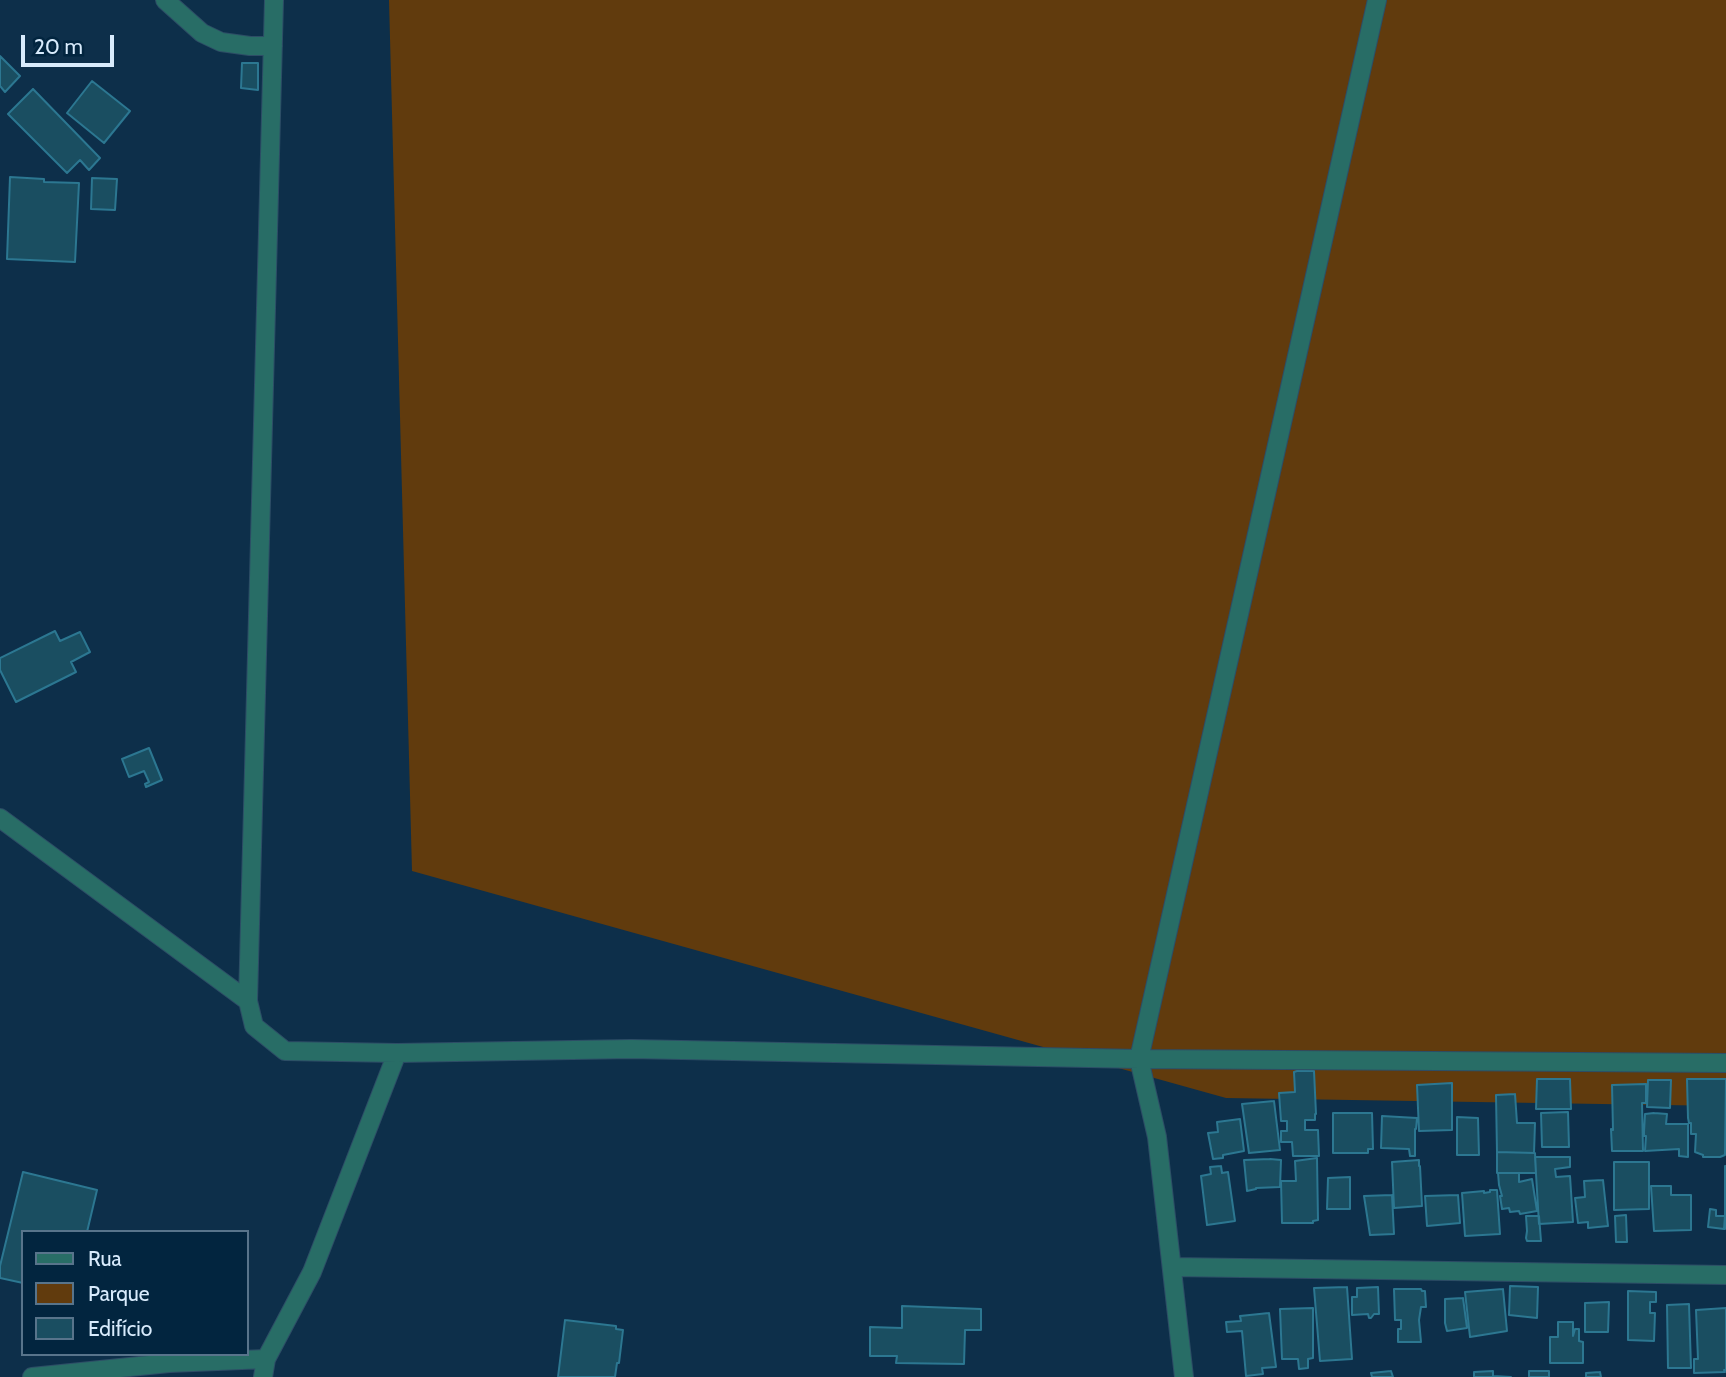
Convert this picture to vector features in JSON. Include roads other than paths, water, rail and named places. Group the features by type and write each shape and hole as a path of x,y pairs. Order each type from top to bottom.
{"street":[{"path":"165,0 202,33 221,42 273,46"},
{"path":"274,0 248,1001 254,1026 285,1051 397,1053 631,1049 1139,1059 1726,1063"},
{"path":"1184,1377 1157,1137 1139,1059 1377,0"},
{"path":"0,818 248,1001"},
{"path":"33,1377 169,1363 265,1368 312,1272 397,1053"},
{"path":"1172,1267 1726,1275"},
{"path":"107,1377 125,1368"}]}
